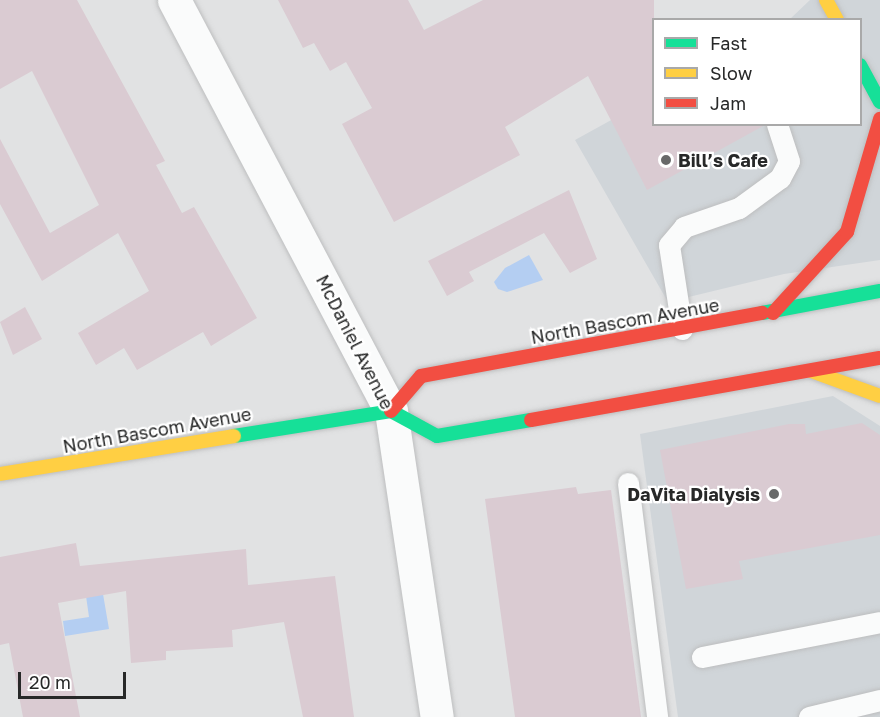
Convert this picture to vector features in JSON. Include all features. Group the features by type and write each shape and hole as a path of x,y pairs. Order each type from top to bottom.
{"main road":[{"path":"826,0 836,18"},
{"path":"862,67 880,102"},
{"path":"772,314 847,232 880,119"},
{"name":"North Bascom Avenue","path":"0,474 391,411 421,376 772,314 880,291"},
{"path":"391,411 437,436 807,369 880,358"},
{"path":"807,369 880,396"}],"street":[{"name":"McDaniel Avenue","path":"174,0 391,411 437,717"}],"lane":[{"path":"682,330 669,245 684,227 739,208 780,178 789,161 778,126"},
{"path":"628,483 657,717"},
{"path":"702,657 880,622"},
{"path":"809,717 880,700"}],"shaded area":[{"path":"810,0 880,0 880,260 784,274 668,302 575,140 652,98 652,126 862,126 862,18 791,18"},
{"path":"833,396 880,426 880,717 678,717 640,434"}],"water":[{"path":"529,255 543,280 507,292 498,289 494,282 505,268"},
{"path":"103,594 109,629 65,636 63,621 89,617 86,596"}],"building":[{"path":"0,0 77,0 165,161 156,165 182,213 194,207 257,318 211,346 203,332 137,370 124,348 96,365 78,333 149,291 118,233 42,281 0,204 0,139 50,233 99,205 32,71 0,89"},
{"path":"278,0 408,0 424,30 483,0 654,0 652,126 763,126 647,190 588,76 505,127 520,155 394,222 342,124 372,108 346,62 330,71 314,43 303,48"},
{"path":"569,190 597,259 570,273 544,233 469,272 474,281 447,296 428,261"},
{"path":"25,307 42,339 13,355 0,322"},
{"name":"DaVita Dialysis","path":"862,423 880,435 880,535 739,561 743,579 686,589 660,450 789,424 805,424 806,434"},
{"path":"576,487 578,494 611,490 641,717 515,717 485,499"},
{"path":"76,543 80,566 246,549 248,585 335,576 354,717 303,717 284,622 232,630 233,647 166,651 166,660 131,663 126,591 58,603 80,717 23,717 9,643 0,645 0,557"}],"traffic: fast":[{"path":"862,69 880,102"},
{"path":"762,313 880,291"},
{"path":"234,436 391,411 437,436 531,420"}],"traffic: slow":[{"path":"826,0 836,18"},
{"path":"811,371 880,396"},
{"path":"0,474 234,436"}],"traffic: jam":[{"path":"773,313 847,232 880,119"},
{"path":"391,411 421,376 762,313"},
{"path":"531,420 880,358"}],"place":[{"name":"Bill’s Cafe","path":"666,160"},
{"name":"DaVita Dialysis","path":"774,494"}]}
